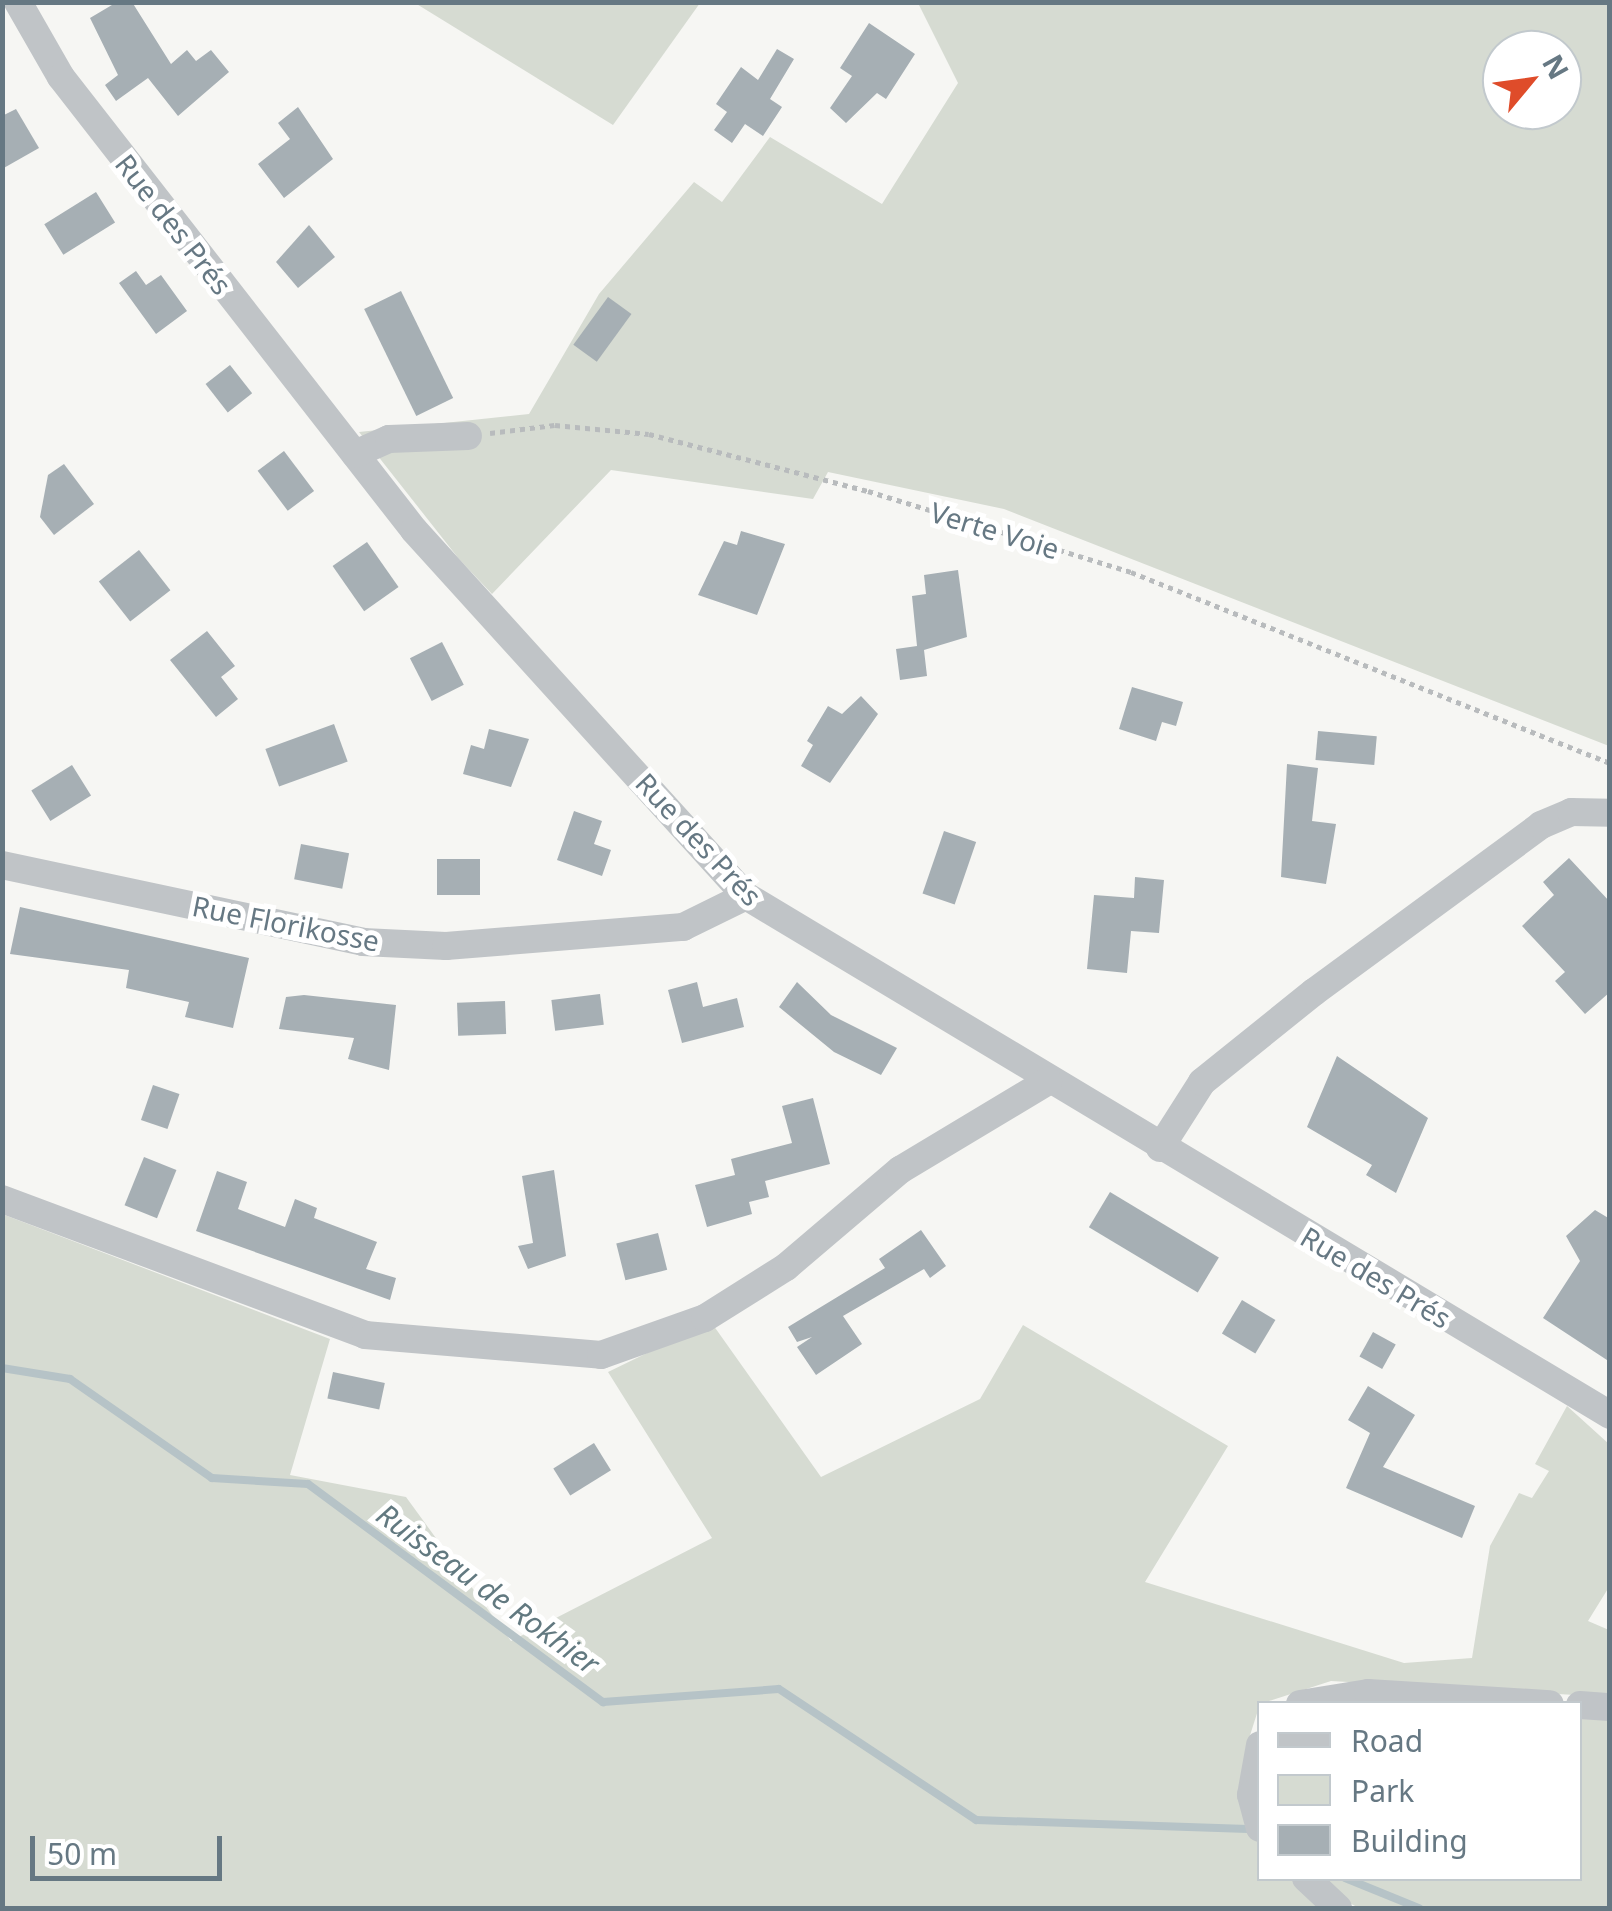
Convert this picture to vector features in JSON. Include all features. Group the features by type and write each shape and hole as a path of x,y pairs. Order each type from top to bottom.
{"street":[{"name":"Rue des Prés","path":"18,2 60,77 454,577 746,896 1048,1081 1610,1415"},
{"path":"355,454 388,438 468,436"},
{"path":"1160,1148 1202,1082 1314,992 1541,825 1571,812 1610,813"},
{"name":"Rue Florikosse","path":"2,864 363,942 446,946 683,927 746,896"},
{"path":"2,1200 364,1335 601,1354 655,1341 737,1298 826,1237 900,1170 1048,1081"},
{"path":"1319,1701 1368,1693 1500,1701"},
{"path":"1582,1705 1610,1707"},
{"path":"1257,1761 1251,1795 1257,1817"},
{"path":"1309,1881 1338,1908"}],"path":[{"name":"Verte Voie","path":"468,436 554,425 649,434 868,490 1131,572 1610,764"}],"green space":[{"path":"415,3 700,3 613,125"},
{"path":"918,3 1609,3 1609,746 1004,509 828,472 813,499 611,470 492,594 459,559 359,432 529,414 599,294 694,182 722,202 770,137 882,204 958,83"},
{"path":"2,1214 330,1339 290,1475 406,1497 511,1641 712,1538 608,1372 711,1322 821,1477 980,1399 1023,1325 1228,1446 1145,1582 1404,1663 1472,1658 1490,1546 1519,1493 1532,1498 1549,1471 1535,1464 1567,1406 1609,1444 1609,1587 1588,1621 1609,1630 1609,1697 1331,1681 1269,1701 1257,1701 1245,1751 1257,1760 1257,1881 1300,1881 1331,1908 3,1908"},
{"path":"1582,1709 1609,1711 1609,1908 1359,1908 1307,1881 1582,1881"}],"building":[{"path":"117,2 132,2 171,64 187,50 196,61 211,50 229,72 178,116 148,78 116,101 105,85 118,75 90,18"},
{"path":"869,23 915,54 886,99 877,93 846,123 830,108 852,76 840,68"},
{"path":"777,49 794,59 770,99 782,107 763,136 745,124 732,143 714,130 727,112 716,104 741,67 758,80"},
{"path":"298,107 333,159 284,198 258,164 290,139 278,123"},
{"path":"16,109 39,148 2,169 2,116"},
{"path":"96,192 115,223 63,255 44,224"},
{"path":"309,225 335,257 298,288 276,262"},
{"path":"136,271 146,285 161,275 187,311 156,334 119,283"},
{"path":"401,291 453,398 416,416 364,309"},
{"path":"608,297 631,314 597,362 573,345"},
{"path":"230,365 252,393 228,412 206,384"},
{"path":"284,451 314,491 288,511 258,471"},
{"path":"64,464 94,504 54,535 40,517 48,475"},
{"path":"741,531 785,544 757,615 698,595 724,541 737,545"},
{"path":"367,542 399,587 364,611 333,566"},
{"path":"139,550 170,590 130,622 99,581"},
{"path":"958,570 967,637 924,650 927,676 900,680 896,649 917,646 912,596 926,594 924,575"},
{"path":"207,631 235,666 221,677 238,699 216,717 170,660"},
{"path":"442,642 464,685 432,701 410,658"},
{"path":"1132,687 1183,702 1176,726 1162,722 1156,741 1119,729"},
{"path":"861,696 878,714 830,783 801,766 813,745 807,741 828,706 842,714"},
{"path":"334,724 348,762 279,787 265,749"},
{"path":"489,729 529,739 511,787 463,774 471,745 484,749"},
{"path":"1318,731 1377,736 1374,765 1315,760"},
{"path":"1287,764 1318,768 1312,821 1336,824 1326,884 1281,877"},
{"path":"72,765 91,796 50,821 31,790"},
{"path":"574,811 602,821 594,844 611,850 602,876 557,860"},
{"path":"944,831 976,842 955,904 923,893"},
{"path":"301,844 349,853 342,889 294,879"},
{"path":"1569,858 1610,902 1610,992 1585,1014 1555,981 1565,972 1522,926 1554,895 1543,882"},
{"path":"437,859 480,859 480,895 437,895"},
{"path":"1135,877 1164,880 1159,933 1131,931 1127,973 1087,969 1094,895 1134,898"},
{"path":"20,907 249,958 233,1028 185,1017 189,1002 126,988 129,970 10,954"},
{"path":"697,982 703,1007 737,998 744,1027 682,1043 668,990"},
{"path":"797,982 831,1015 897,1048 881,1075 834,1052 779,1007"},
{"path":"600,994 604,1025 555,1031 551,1000"},
{"path":"304,995 396,1005 389,1070 348,1059 354,1038 279,1029 286,997"},
{"path":"505,1001 506,1034 458,1036 457,1003"},
{"path":"1337,1056 1428,1118 1396,1193 1366,1175 1372,1165 1307,1127"},
{"path":"153,1085 179,1094 167,1129 141,1120"},
{"path":"813,1098 830,1164 765,1181 769,1197 749,1202 752,1214 707,1227 695,1185 735,1175 731,1159 792,1143 782,1106"},
{"path":"144,1157 176,1170 157,1218 125,1205"},
{"path":"554,1170 566,1256 528,1269 518,1246 533,1243 522,1176"},
{"path":"217,1171 247,1182 238,1209 285,1227 295,1199 317,1208 314,1218 377,1242 366,1269 396,1278 390,1300 196,1231"},
{"path":"1110,1192 1219,1257 1198,1293 1089,1227"},
{"path":"1595,1210 1610,1219 1610,1362 1543,1318 1580,1261 1566,1236"},
{"path":"921,1230 946,1266 930,1278 924,1269 843,1316 862,1344 816,1375 797,1347 812,1337 797,1342 788,1327 885,1268 879,1259"},
{"path":"658,1233 667,1270 625,1280 616,1243"},
{"path":"1242,1300 1275,1320 1255,1354 1222,1333"},
{"path":"1373,1332 1396,1345 1382,1369 1359,1356"},
{"path":"333,1372 385,1383 379,1409 327,1398"},
{"path":"1368,1386 1415,1415 1383,1467 1475,1506 1462,1538 1346,1488 1370,1433 1348,1420"},
{"path":"594,1443 611,1470 570,1496 553,1468"}],"waterway":[{"name":"Ruisseau de Rokhier","path":"2,1368 70,1379 212,1478 308,1484 603,1702 779,1689 976,1820 1248,1829"},
{"name":"Ruisseau de Rokhier","path":"1352,1881 1419,1908"}]}
